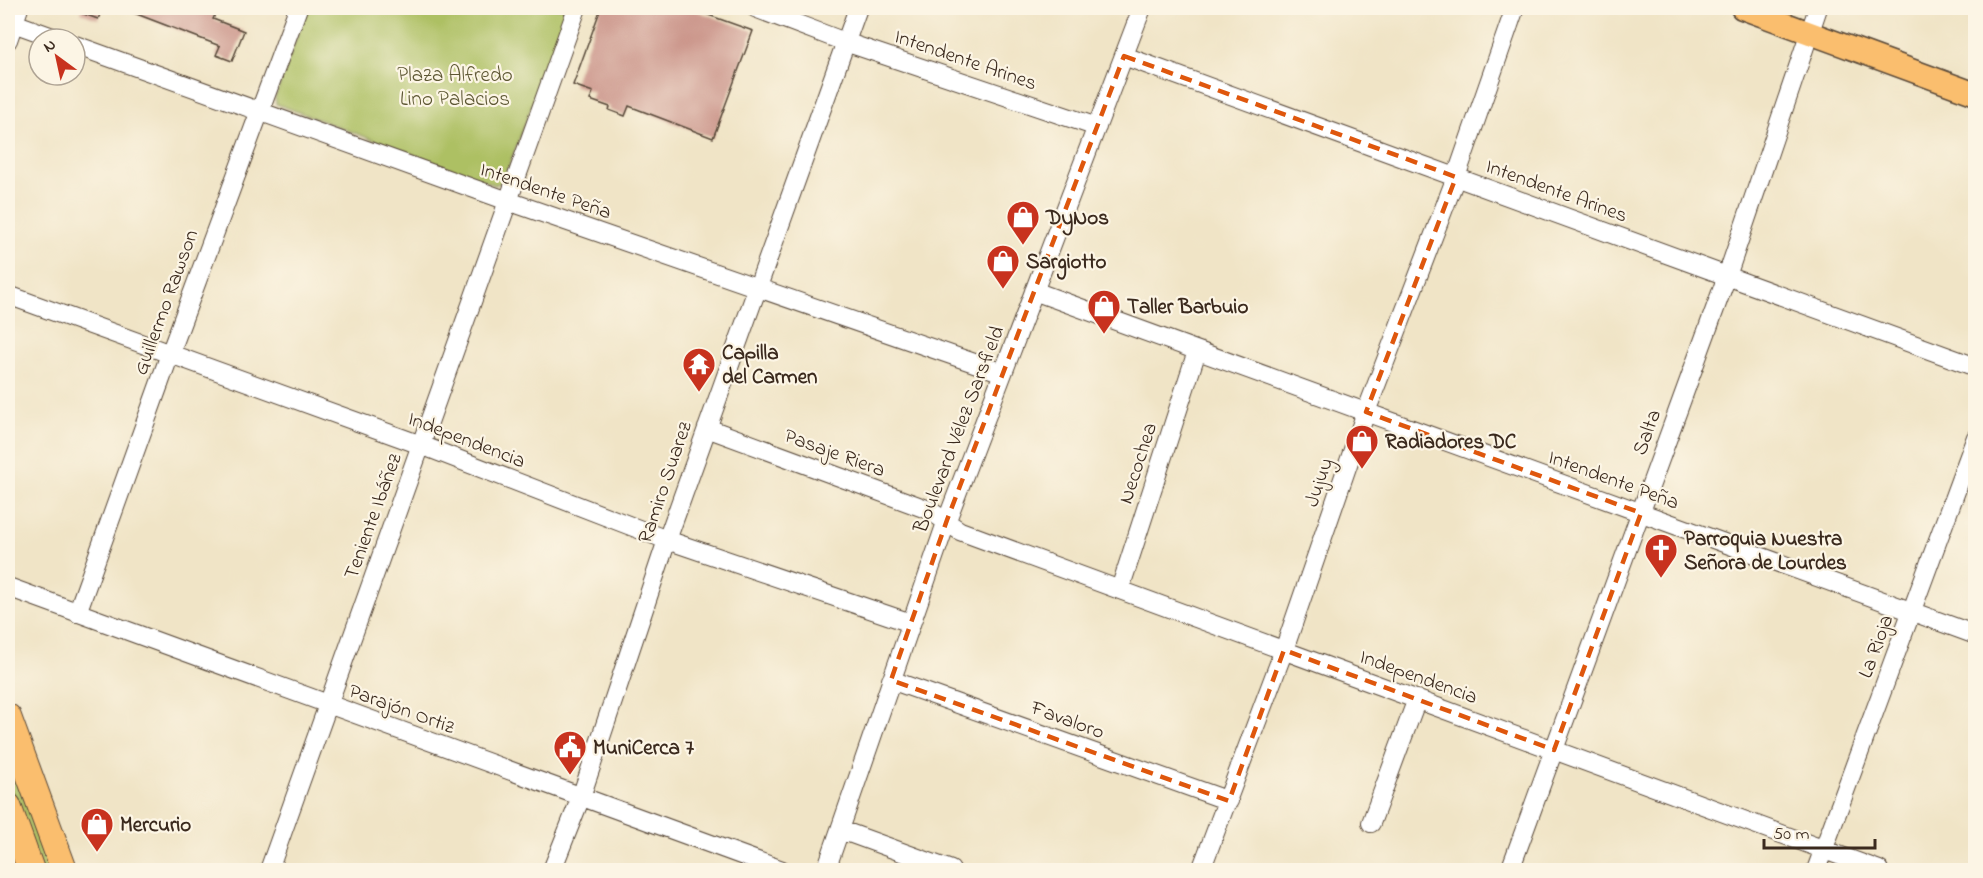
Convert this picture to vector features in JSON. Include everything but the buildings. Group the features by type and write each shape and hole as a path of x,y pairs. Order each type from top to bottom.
{"highway":[{"path":"8,717 64,870"},
{"path":"8,806 32,870"}],"main road":[{"path":"1742,8 1976,94"}],"street":[{"name":"Guillermo Rawson","path":"77,613 298,8"},
{"name":"Teniente Ibáñez","path":"269,870 577,8"},
{"name":"Intendente Arines","path":"755,8 845,42 1096,127"},
{"name":"Ramiro Suarez","path":"552,870 581,797 667,540 858,8"},
{"name":"Boulevard Vélez Sarsfield","path":"826,870 947,520 1142,8"},
{"name":"Jujuy","path":"1201,870 1229,801 1366,412 1456,177 1515,8"},
{"name":"Salta","path":"1510,870 1727,276 1818,8"},
{"path":"12,23 27,28"},
{"name":"Intendente Peña","path":"87,49 508,201 1003,373"},
{"name":"Intendente Arines","path":"1124,56 1976,367"},
{"name":"Intendente Peña","path":"1034,291 1976,635"},
{"name":"Independencia","path":"8,295 421,445 667,540 911,622"},
{"name":"Necochea","path":"1120,590 1197,351"},
{"name":"Pasaje Riera","path":"707,429 929,510 947,520"},
{"name":"La Rioja","path":"1816,870 1976,437"},
{"name":"Independencia","path":"947,520 960,531 1879,870"},
{"name":"Parajón Ortiz","path":"8,587 782,870"},
{"name":"Favaloro","path":"891,680 1229,801"},
{"path":"1371,823 1417,699"},
{"path":"841,830 951,870"}],"highlighted area":[{"path":"1124,56 1456,177 1366,412 1641,513 1554,750 1284,650 1229,801 891,680 947,520"}],"green space":[{"name":"Plaza Alfredo Lino Palacios","path":"307,8 569,8 503,182 495,185 276,104 275,97"},
{"path":"8,740 56,870 40,870 8,783"}],"place":[{"name":"DyNos","path":"1023,246"},
{"name":"Sargiotto","path":"1003,290"},
{"name":"Taller Barbuio","path":"1104,335"},
{"name":"Capilla del Carmen","path":"699,393"},
{"name":"Radiadores DC","path":"1362,470"},
{"name":"Parroquia Nuestra Señora de Lourdes","path":"1661,579"},
{"name":"MuniCerca 7","path":"570,776"},
{"name":"Mercurio","path":"97,853"}]}
